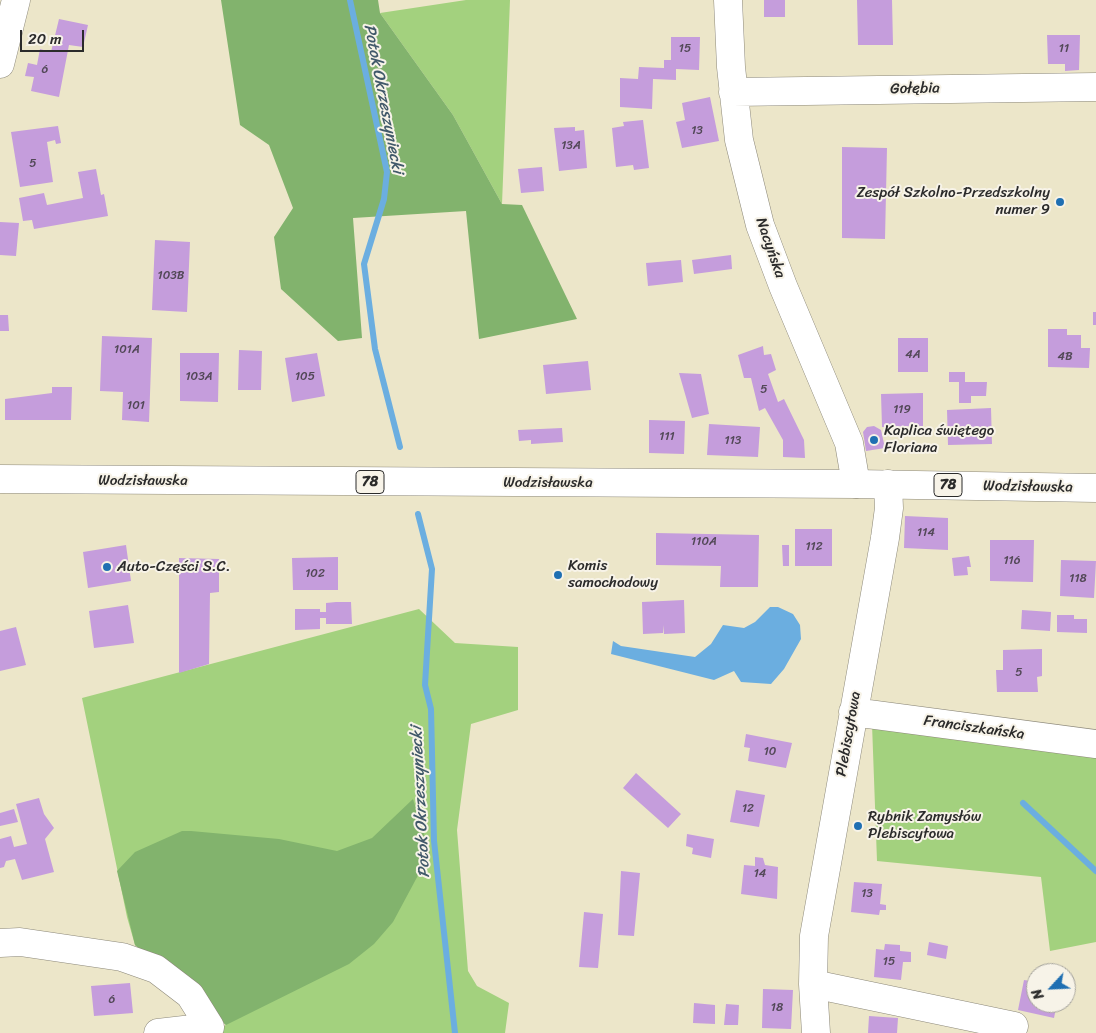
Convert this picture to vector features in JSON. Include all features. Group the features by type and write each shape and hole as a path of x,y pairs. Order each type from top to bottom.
{"street":[{"path":"0,64 16,0"},
{"name":"Nacyńska","path":"728,0 733,92 739,140 760,225 783,286 849,443 856,484"},
{"name":"Gołębia","path":"733,92 1096,87"},
{"name":"Wodzisławska","path":"0,480 888,484 1096,488"},
{"name":"Plebiscytowa","path":"816,1033 812,984 816,918 886,530 889,508 888,484"},
{"name":"Franciszkańska","path":"853,712 1096,744"},
{"path":"0,943 20,942 122,957 156,969 190,995 210,1027 158,1033"},
{"path":"812,984 1014,1026"}],"green space":[{"path":"221,0 378,0 380,13 453,115 502,204 522,205 577,319 479,339 466,211 353,218 362,338 338,341 281,289 274,237 293,208 269,145 240,125"},
{"path":"466,0 510,0 502,204 453,115 380,13"},
{"path":"419,609 455,643 518,647 518,710 471,724 457,830 468,971 477,986 509,1003 505,1033 207,1033 226,1025 135,945 127,917 82,698"},
{"path":"872,724 1096,752 1096,942 1050,951 1041,877 877,861"},
{"path":"413,799 430,853 393,922 374,944 349,964 226,1025 135,945 117,871 135,852 182,831 279,839 337,851 372,838"}],"water":[{"path":"770,607 778,607 793,614 800,625 801,639 784,669 771,684 741,682 734,671 714,680 611,654 613,641 621,646 695,657 711,644 723,625 744,628 755,622"}],"building":[{"path":"764,0 785,0 785,17 764,17"},
{"path":"857,0 892,0 893,45 858,45"},
{"path":"59,19 88,25 83,47 69,45 59,97 31,91 34,77 25,76 28,63 37,65 40,49 51,52"},
{"path":"1047,35 1080,35 1079,70 1065,71 1065,64 1048,64"},
{"path":"671,37 700,37 699,70 676,69 676,80 653,79 652,109 620,107 620,78 638,79 639,67 664,68 664,60 671,60"},
{"path":"710,97 719,141 682,148 676,122 685,120 682,103"},
{"path":"643,120 649,168 634,170 633,165 616,167 612,128 624,126 623,122"},
{"path":"58,126 61,143 56,144 55,140 47,142 53,182 20,187 11,132"},
{"path":"575,127 575,131 584,130 587,168 559,171 554,128"},
{"path":"842,147 887,148 885,239 842,238"},
{"path":"542,167 544,191 521,193 518,169"},
{"path":"96,169 101,195 104,194 108,216 34,229 32,220 23,221 19,198 44,193 47,205 83,198 78,172"},
{"path":"0,222 19,223 16,256 0,255"},
{"path":"155,240 190,242 187,312 152,310"},
{"path":"731,255 732,269 694,274 692,260"},
{"path":"681,260 683,282 648,286 646,263"},
{"path":"1093,312 1096,312 1096,325 1093,325"},
{"path":"0,315 8,315 9,331 0,331"},
{"path":"1048,329 1067,329 1067,335 1081,335 1081,348 1090,348 1089,368 1048,367"},
{"path":"102,336 152,338 149,422 122,420 123,392 100,391"},
{"path":"898,338 928,338 928,372 898,372"},
{"path":"763,346 764,355 771,354 776,370 768,374 778,402 784,399 804,440 805,458 783,457 783,440 765,408 759,411 751,378 744,378 738,355"},
{"path":"239,350 262,351 261,390 238,390"},
{"path":"180,353 219,353 218,402 180,401"},
{"path":"317,353 325,396 292,402 285,358"},
{"path":"588,361 591,390 546,394 543,365"},
{"path":"949,372 965,372 965,382 987,382 986,396 971,396 971,403 959,403 959,382 949,382"},
{"path":"679,373 701,374 709,414 692,418"},
{"path":"52,387 72,387 71,420 5,420 5,399 52,393"},
{"path":"923,393 923,426 882,427 881,394"},
{"path":"991,408 992,444 948,445 947,410"},
{"path":"649,420 685,421 684,454 649,453"},
{"path":"709,424 760,427 758,457 707,455"},
{"name":"Kaplica świętego Floriana","path":"874,426 881,430 885,448 866,451 863,432 867,427"},
{"path":"562,428 563,442 531,444 531,440 519,441 518,430"},
{"path":"905,516 948,518 948,550 904,548"},
{"path":"795,529 832,529 832,566 795,566"},
{"path":"656,533 759,535 758,587 720,587 721,566 656,565"},
{"path":"990,540 1034,540 1033,582 990,581"},
{"name":"Auto-Części S.C.","path":"126,545 131,581 88,588 83,552"},
{"path":"782,545 789,545 789,566 783,566"},
{"path":"969,556 971,567 967,567 968,575 954,576 952,558"},
{"path":"338,557 338,590 293,590 292,558"},
{"path":"179,558 219,559 219,592 210,593 209,664 179,673"},
{"path":"1061,560 1096,561 1094,598 1060,596"},
{"path":"684,600 685,633 664,634 663,625 663,633 643,634 642,602"},
{"path":"351,602 352,624 326,624 326,618 320,618 320,629 295,630 295,609 320,609 320,612 326,612 326,603"},
{"path":"128,605 134,643 94,648 89,611"},
{"path":"1022,610 1051,612 1050,631 1021,629"},
{"path":"1057,615 1074,615 1074,619 1087,619 1087,633 1057,632"},
{"path":"16,627 26,665 0,671 0,631"},
{"path":"1042,649 1042,676 1037,677 1038,692 997,692 996,670 1003,670 1003,650"},
{"path":"746,734 792,743 786,768 748,761 750,748 744,747"},
{"path":"636,773 681,814 668,828 623,788"},
{"path":"736,790 765,795 759,827 730,822"},
{"path":"39,798 44,814 54,828 45,839 54,872 22,880 15,859 6,861 4,867 0,868 0,839 11,836 14,847 27,844 16,804"},
{"path":"14,809 18,822 0,826 0,813"},
{"path":"687,834 714,839 711,858 692,854 693,848 686,846"},
{"path":"755,857 763,858 765,865 778,867 777,899 741,894 744,865 755,866"},
{"path":"621,871 640,873 634,936 618,935"},
{"path":"854,882 882,884 880,904 886,905 886,910 880,910 879,915 851,912"},
{"path":"584,912 603,914 598,968 579,967"},
{"path":"929,942 948,946 946,959 927,955"},
{"path":"885,944 900,945 900,951 911,952 911,962 903,962 901,980 874,977 876,949 884,950"},
{"path":"1024,980 1026,980 1026,1012 1018,1010"},
{"path":"130,983 133,1013 94,1016 91,986"},
{"path":"763,989 793,990 791,1029 762,1028"},
{"path":"694,1003 715,1005 715,1024 693,1023"},
{"path":"726,1004 739,1005 738,1025 724,1025"},
{"path":"1032,1013 1055,1013 1054,1018"},
{"path":"869,1016 898,1018 897,1033 868,1033"}],"waterway":[{"name":"Potok Okrzeszyniecki","path":"350,0 387,172 384,199 364,264 375,349 400,447"},
{"name":"Potok Okrzeszyniecki","path":"418,514 432,569 425,685 431,709 434,841 455,1033"},
{"path":"1023,803 1096,871"}],"place":[{"name":"Zespół Szkolno-Przedszkolny numer 9","path":"1060,202"},
{"name":"Kaplica świętego Floriana","path":"874,440"},
{"name":"Auto-Części S.C.","path":"107,567"},
{"name":"Komis samochodowy","path":"558,575"},
{"name":"Rybnik Zamysłów Plebiscytowa","path":"858,826"}]}
